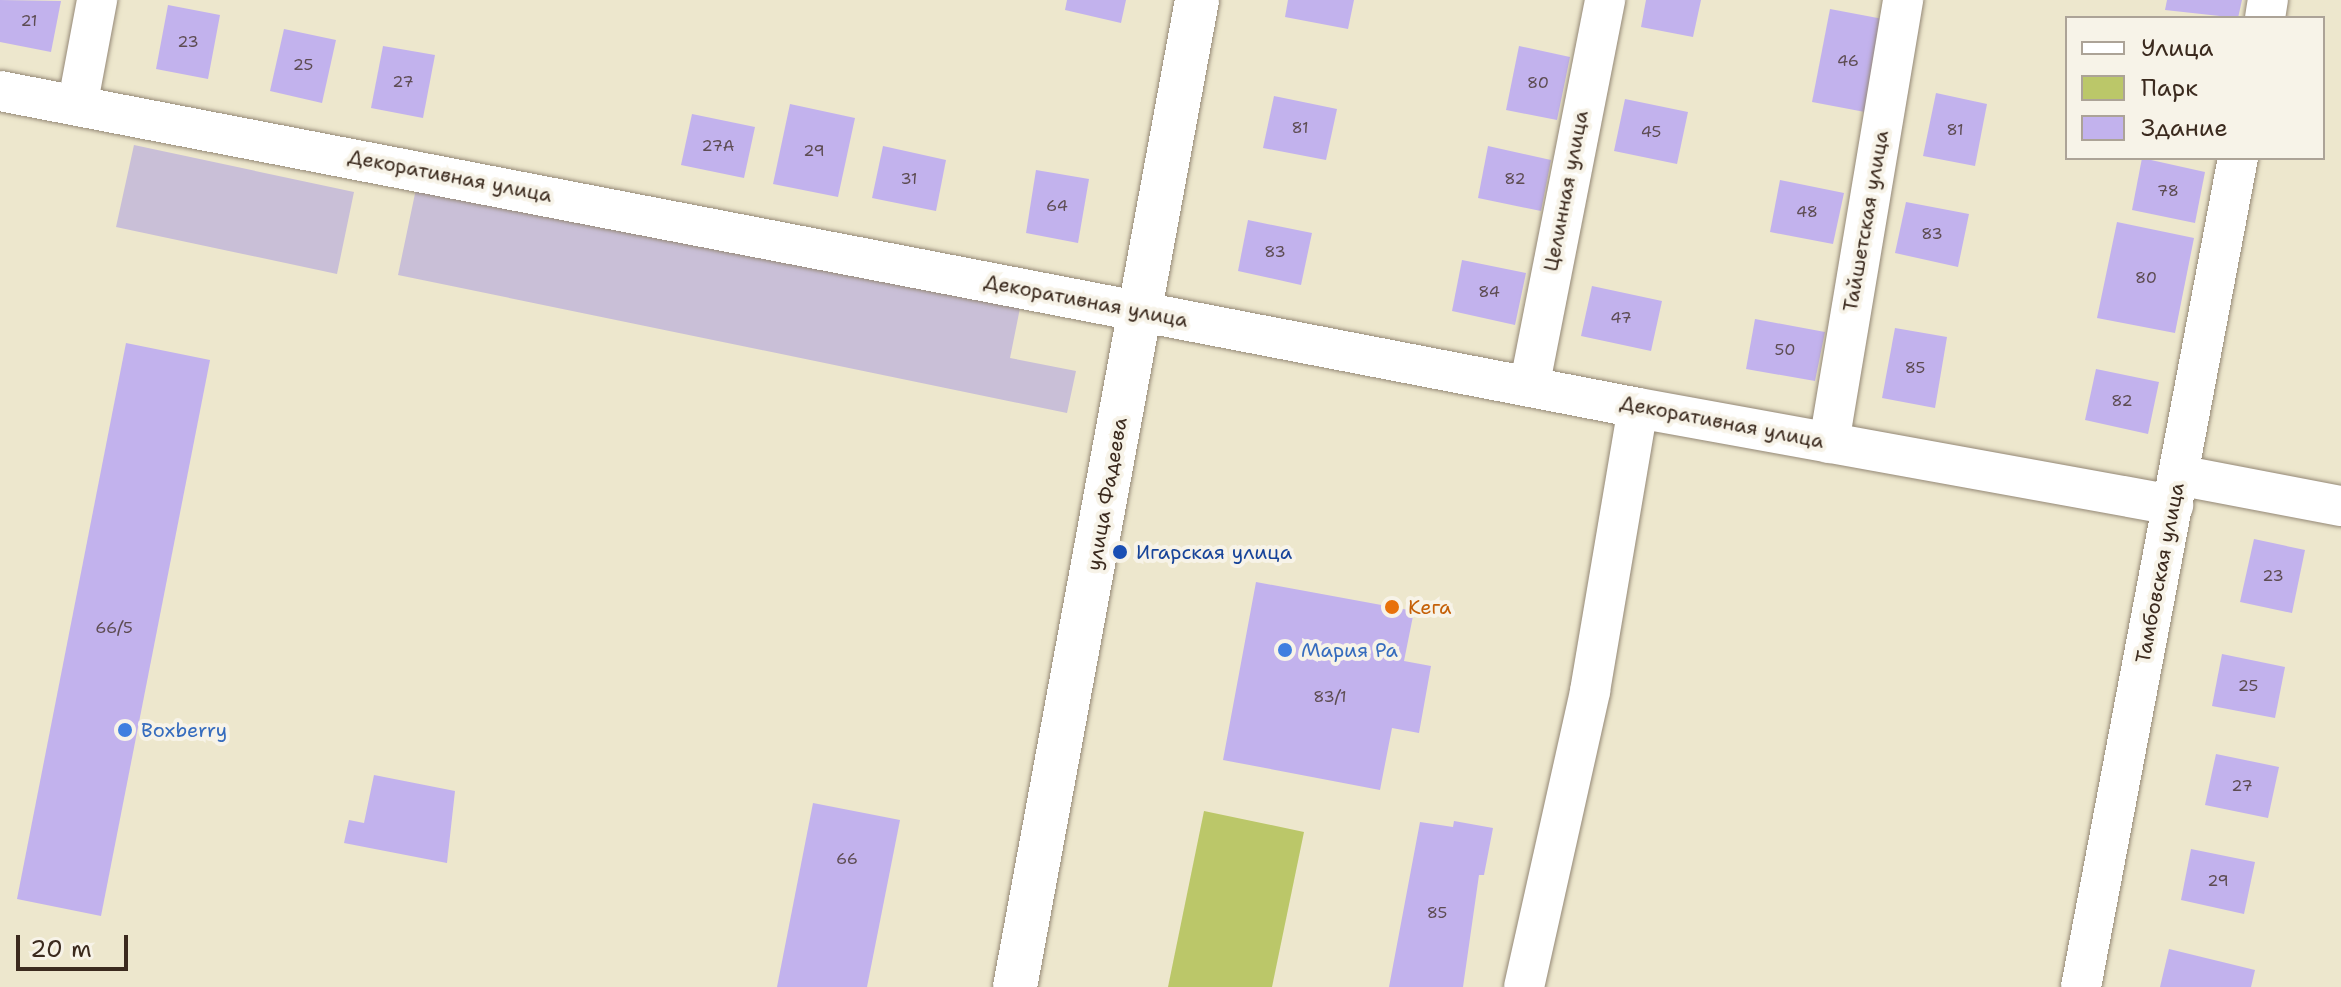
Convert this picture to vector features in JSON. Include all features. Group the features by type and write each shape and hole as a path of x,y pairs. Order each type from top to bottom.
{"street":[{"path":"78,102 97,0"},
{"name":"улица Фадеева","path":"1015,987 1197,0"},
{"name":"Целинная улица","path":"1530,383 1605,0"},
{"name":"Тайшетская улица","path":"1829,443 1903,0"},
{"name":"Декоративная улица","path":"0,91 78,102 1139,312 1530,383 1638,408 1829,443 2176,490 2341,506"},
{"name":"Тамбовская улица","path":"2081,987 2238,160"},
{"path":"1524,987 1590,691 1638,408"}],"shaded area":[{"path":"134,145 354,192 337,274 116,227"},
{"path":"417,184 1020,308 1010,358 1076,371 1067,413 398,275"}],"green space":[{"path":"1204,811 1304,832 1272,987 1168,987"}],"building":[{"path":"0,0 61,1 51,52 0,42"},
{"path":"1067,0 1126,0 1121,23 1065,10"},
{"path":"1288,0 1354,0 1348,29 1285,17"},
{"path":"1646,0 1701,0 1693,37 1641,27"},
{"path":"2167,0 2242,0 2238,16 2165,10"},
{"path":"168,5 220,15 208,79 156,69"},
{"path":"1830,9 1883,19 1865,112 1812,102"},
{"path":"284,29 336,40 322,103 270,91"},
{"path":"383,46 435,55 423,118 371,108"},
{"path":"1519,46 1570,57 1557,120 1506,110"},
{"path":"1936,93 1987,104 1975,166 1923,156"},
{"path":"1274,96 1337,109 1326,160 1263,148"},
{"path":"1625,99 1688,112 1677,164 1614,151"},
{"path":"790,104 855,118 838,197 773,184"},
{"path":"692,114 755,127 744,178 681,165"},
{"path":"883,146 946,160 936,211 872,198"},
{"path":"1488,146 1551,160 1541,211 1478,198"},
{"path":"2142,160 2205,172 2195,223 2132,210"},
{"path":"1036,170 1089,179 1078,243 1026,233"},
{"path":"1780,180 1844,193 1833,244 1770,232"},
{"path":"1906,202 1969,214 1958,267 1895,253"},
{"path":"1248,220 1312,233 1301,285 1238,271"},
{"path":"2117,222 2194,238 2175,333 2097,318"},
{"path":"1462,260 1526,273 1515,325 1452,311"},
{"path":"1592,286 1662,301 1651,351 1581,336"},
{"path":"1755,319 1825,332 1815,381 1746,369"},
{"path":"1895,328 1947,337 1935,408 1882,398"},
{"path":"126,343 210,360 101,916 17,899"},
{"path":"2096,369 2159,382 2148,434 2085,420"},
{"path":"2254,539 2305,550 2292,613 2240,602"},
{"path":"1256,582 1414,611 1404,661 1431,666 1419,733 1392,728 1380,790 1223,760"},
{"path":"2222,654 2285,667 2275,718 2212,706"},
{"path":"2216,754 2279,767 2268,818 2205,805"},
{"path":"374,775 455,791 447,863 344,843 349,820 364,823"},
{"path":"813,803 900,820 867,987 777,987"},
{"path":"1454,821 1493,828 1484,875 1479,875 1463,987 1389,987 1420,822 1453,827"},
{"path":"2191,849 2255,862 2244,914 2181,900"},
{"path":"2169,949 2255,970 2251,987 2160,987"}],"place":[{"name":"Игарская улица","path":"1120,552"},
{"name":"Кега","path":"1392,607"},
{"name":"Мария Ра","path":"1285,650"},
{"name":"Boxberry","path":"125,730"}]}
